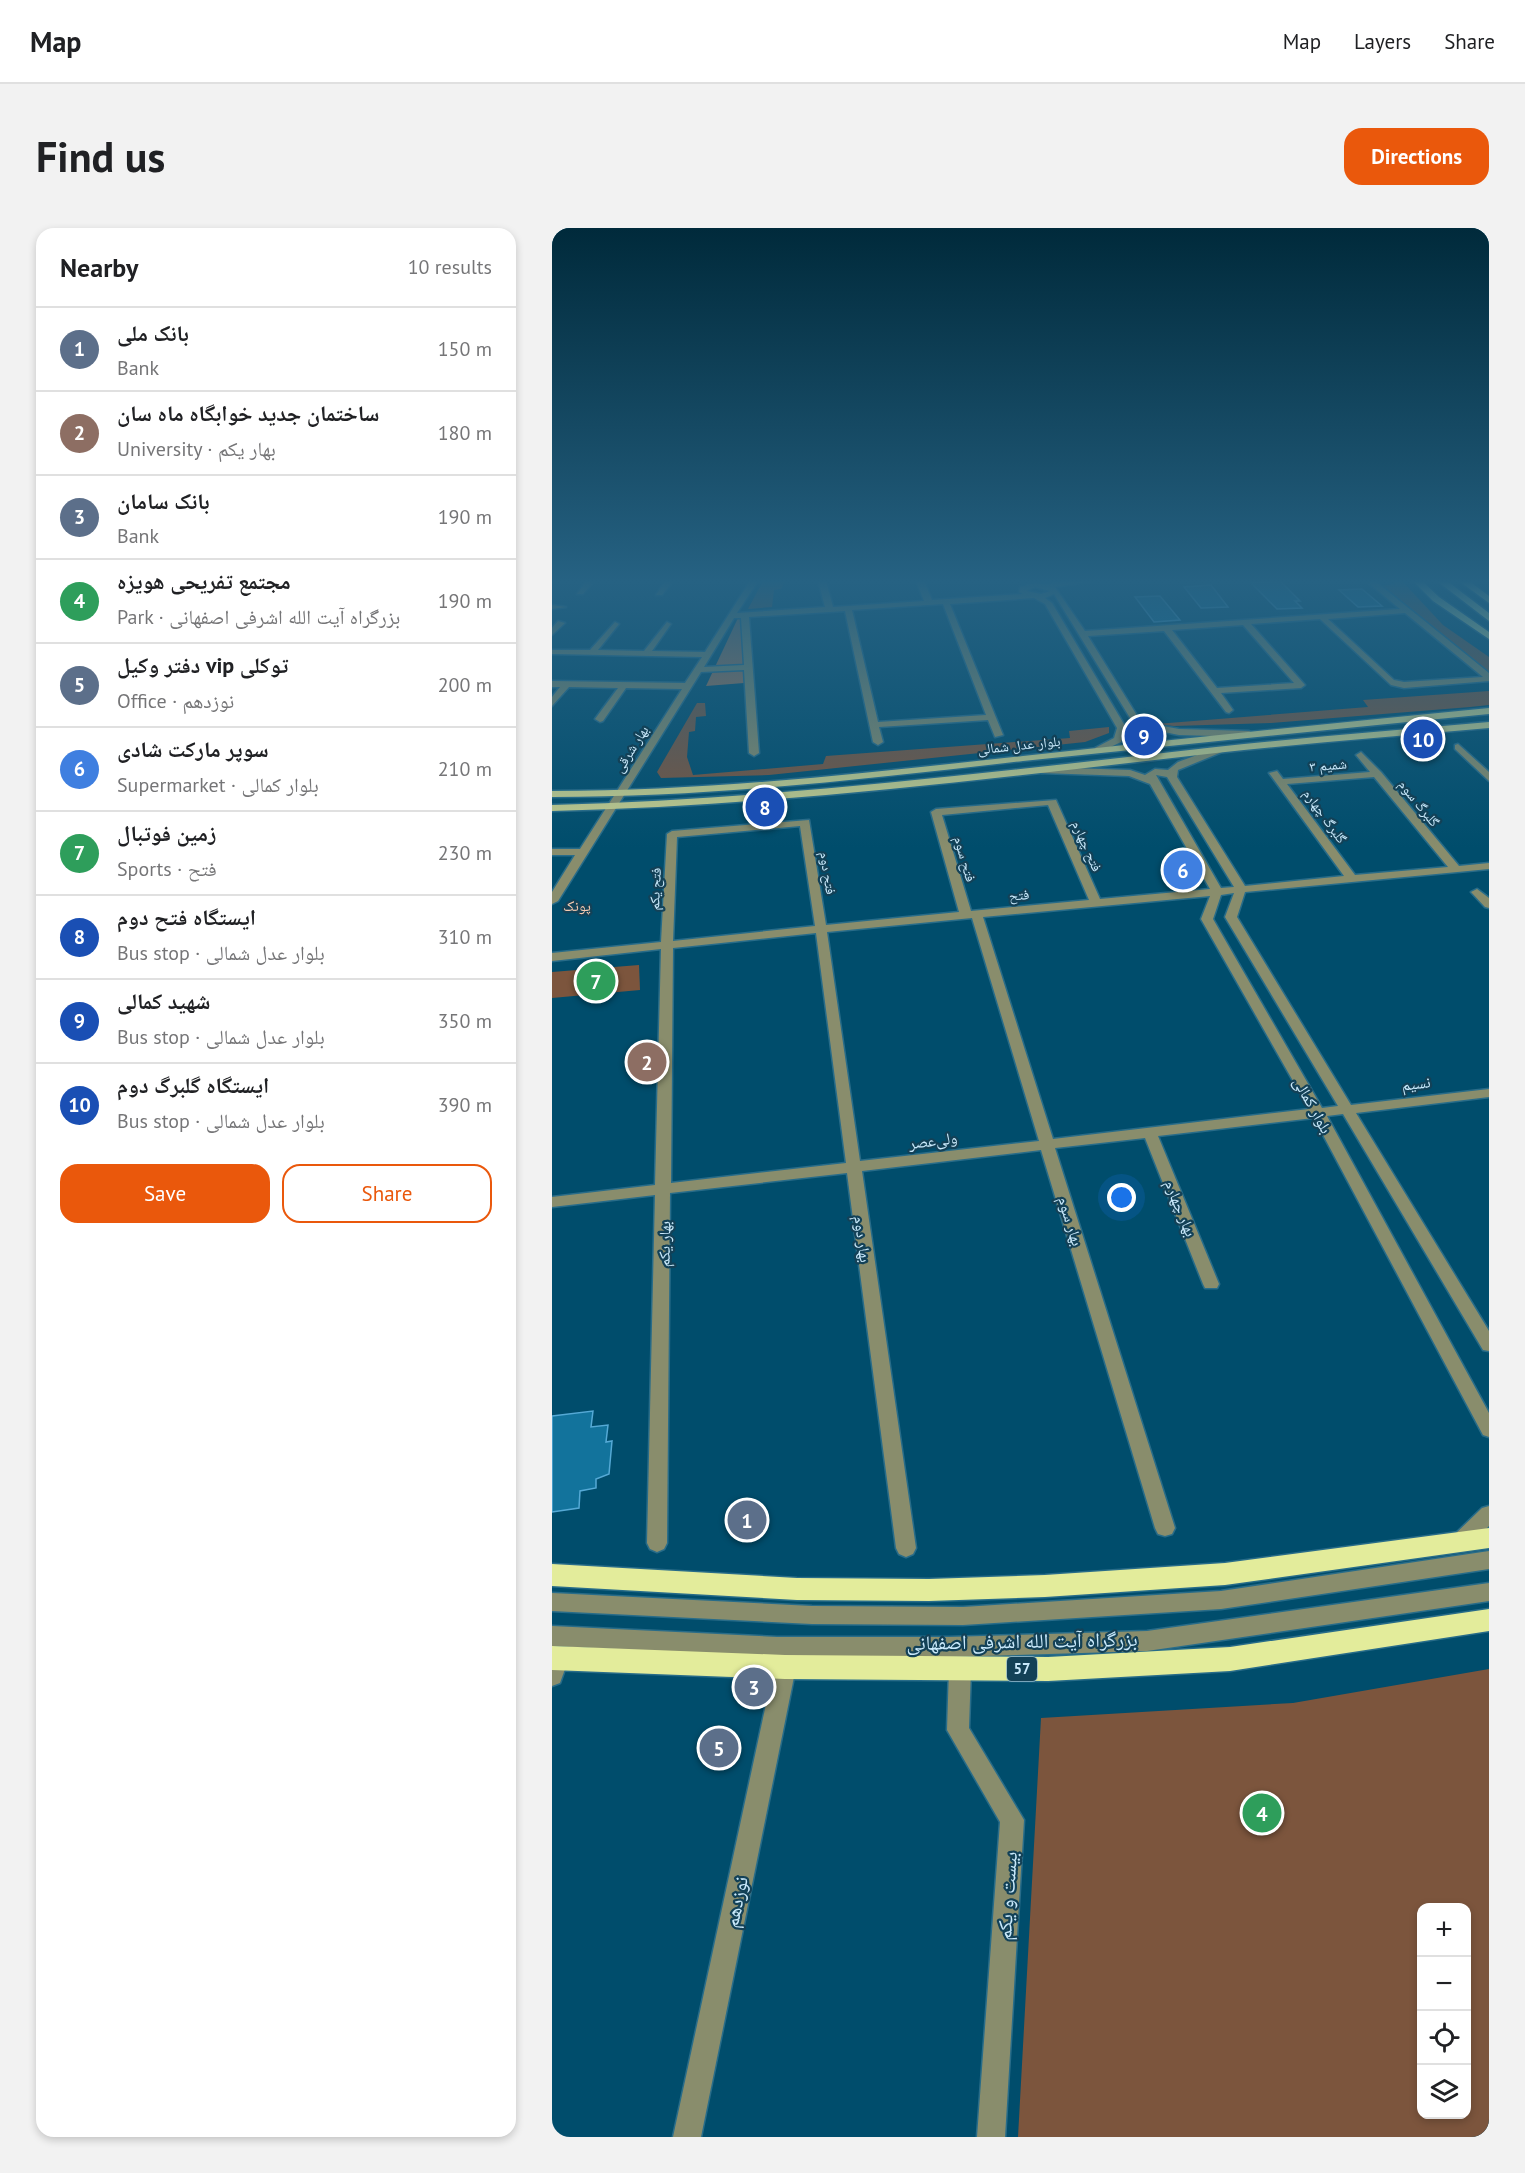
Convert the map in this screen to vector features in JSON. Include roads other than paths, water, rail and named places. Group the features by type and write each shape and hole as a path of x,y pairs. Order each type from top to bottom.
{"highway":[{"path":"552,1575 797,1589 929,1590 1034,1587 1224,1574 1489,1538"},
{"name":"بزرگراه آیت الله اشرفی اصفهانی","path":"554,1657 784,1667 1048,1669 1230,1659 1489,1620"}],"main road":[{"name":"بلوار عدل شمالی","path":"552,794 620,794 790,784 1249,734 1486,712"},
{"name":"بلوار عدل شمالی","path":"552,808 612,808 793,796 1219,750 1489,725"}],"street":[{"name":"بهار شرقی","path":"553,897 612,808 698,670"},
{"path":"748,670 754,753"},
{"path":"862,670 878,742"},
{"path":"973,670 998,735"},
{"path":"1087,670 1122,729"},
{"path":"1105,670 1139,725 1173,730 1249,734"},
{"path":"1199,670 1229,710"},
{"path":"1215,691 1301,685 1288,670"},
{"path":"1378,670 1390,682 1404,686 1487,679 1488,676 1480,670"},
{"path":"552,684 688,686"},
{"path":"552,703 567,684"},
{"path":"600,719 624,685"},
{"path":"874,725 991,717"},
{"path":"1122,729 1135,731 1139,725"},
{"path":"1098,750 1118,740 1122,729"},
{"path":"1458,747 1489,778"},
{"path":"1172,776 1173,769 1181,764 1219,750"},
{"name":"گلبرگ سوم","path":"1361,755 1456,869"},
{"path":"1477,766 1489,765"},
{"path":"1042,770 1130,773 1152,778 1217,891"},
{"path":"1152,778 1160,771 1172,776 1241,889"},
{"name":"گلبرگ چهارم","path":"1274,772 1351,878"},
{"name":"شمیم ۳","path":"1281,782 1378,774"},
{"name":"فتح سوم","path":"971,914 936,812 1052,802"},
{"name":"فتح چهارم","path":"1052,802 1096,903"},
{"name":"فتح دوم","path":"672,834 804,822 821,929"},
{"name":"فتح یکم","path":"667,945 672,834"},
{"path":"552,852 583,852"},
{"name":"فتح","path":"552,957 971,914 1489,866"},
{"name":"بلوار کمالی","path":"1241,889 1231,917 1489,1345"},
{"name":"بلوار کمالی","path":"1217,891 1207,919 1318,1113 1489,1430"},
{"path":"1477,892 1489,905"},
{"name":"بهار سوم","path":"971,914 1047,1144 1166,1528"},
{"name":"بهار دوم","path":"821,929 906,1548"},
{"name":"بهار یکم","path":"657,1543 665,1189 667,945"},
{"name":"نسیم","path":"1318,1113 1489,1093"},
{"name":"ولی‌عصر","path":"552,1202 1318,1113"},
{"name":"بهار چهارم","path":"1150,1133 1211,1284"},
{"path":"1458,1544 1489,1514"},
{"path":"552,1602 812,1615 963,1616 1221,1600 1489,1560"},
{"path":"554,1657 777,1647 949,1647 1147,1641 1489,1592"},
{"name":"نوزدهم","path":"687,2137 784,1667"},
{"name":"بیست و یکم","path":"960,1669 958,1730 1012,1820 991,2137"}],"place":[{"name":"شهید کمالی","path":"1144,736"},
{"name":"ایستگاه گلبرگ دوم","path":"1423,739"},
{"name":"ایستگاه فتح دوم","path":"765,807"},
{"name":"سوپر مارکت شادی","path":"1183,870"},
{"name":"زمین فوتبال","path":"596,981"},
{"name":"ساختمان جدید خوابگاه ماه سان","path":"647,1062"},
{"name":"بانک ملی","path":"747,1520"},
{"name":"بانک سامان","path":"754,1687"},
{"name":"دفتر وکیل vip توکلی","path":"719,1748"},
{"name":"مجتمع تفریحی هویزه","path":"1262,1813"}],"district":[{"name":"پونک","path":"577,906"}]}
